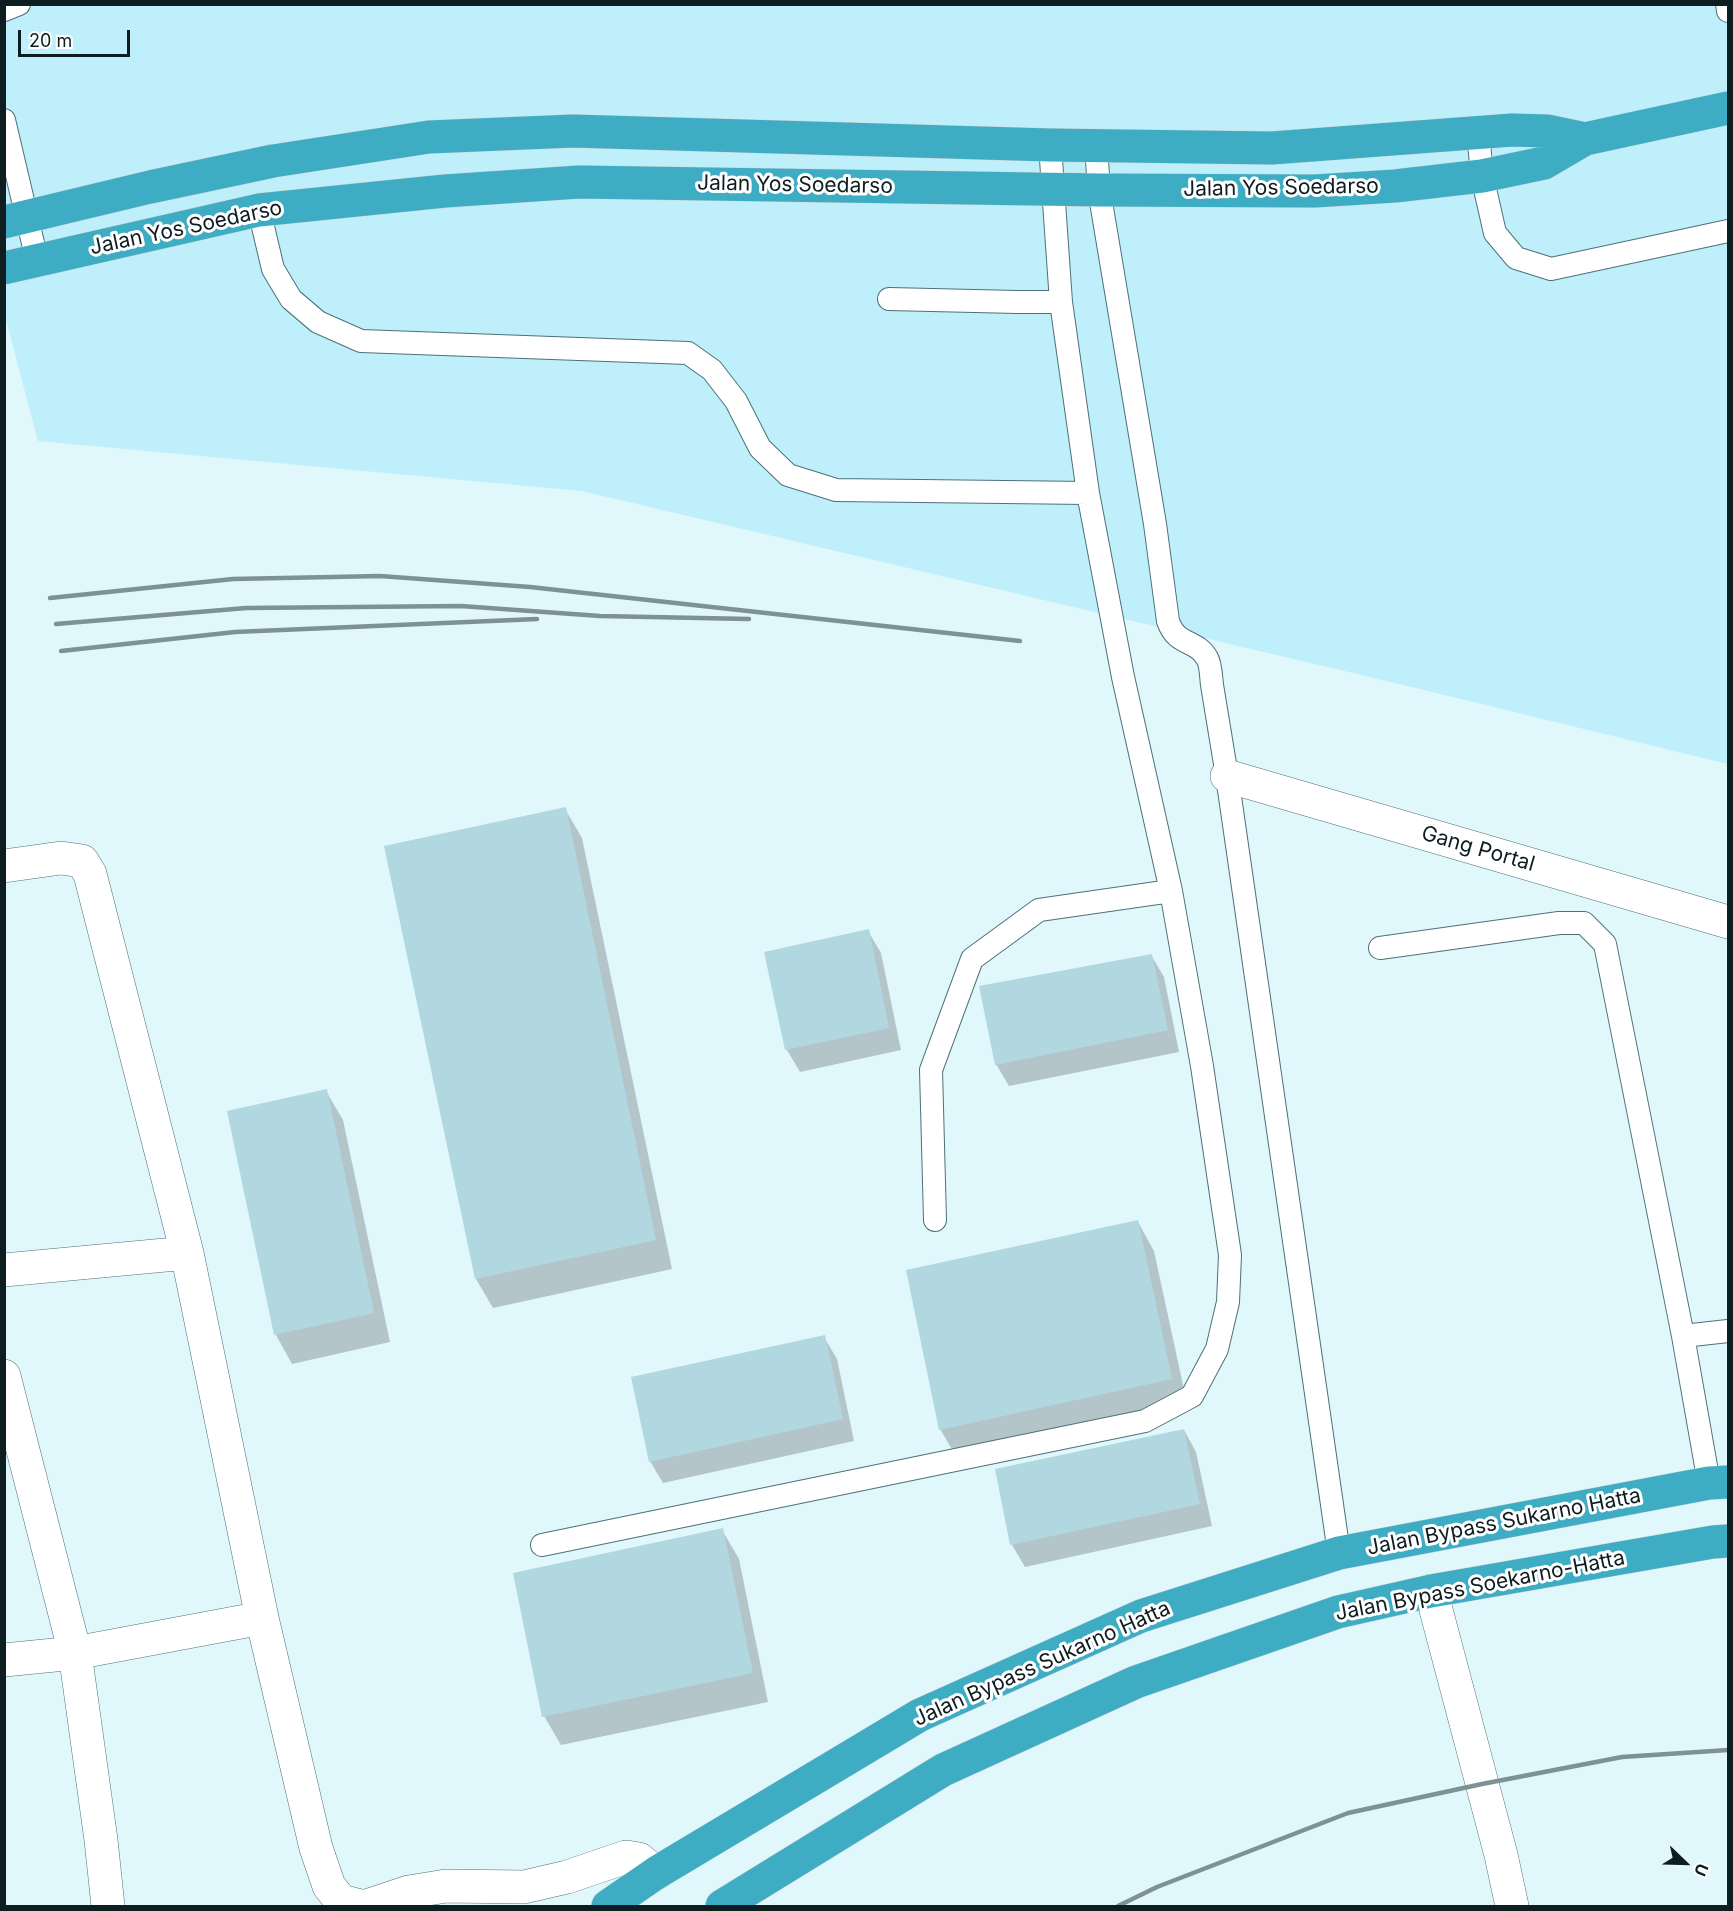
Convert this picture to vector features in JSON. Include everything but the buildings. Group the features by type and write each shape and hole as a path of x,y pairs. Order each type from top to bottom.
{"highway":[{"name":"Jalan Yos Soedarso","path":"4,267 259,210 445,191 579,182 1099,190 1315,191 1395,186 1482,176 1544,163 1585,139 1728,108"},
{"name":"Jalan Yos Soedarso","path":"16,219 273,161 429,137 573,131 1050,145 1272,148 1478,131 1547,131 1585,139"},
{"name":"Jalan Bypass Sukarno Hatta","path":"608,1906 656,1873 920,1714 1141,1616 1339,1553 1719,1483"},
{"name":"Jalan Bypass Soekarno-Hatta","path":"722,1906 943,1770 1136,1682 1338,1612 1431,1592 1728,1541"}],"street":[{"name":"Gang Portal","path":"1227,776 1728,922"},
{"path":"4,866 61,858 82,861 90,874 187,1253 262,1618 316,1848 329,1886 341,1901 360,1906"},
{"path":"4,1269 187,1253"},
{"path":"4,1376 75,1653 108,1906"},
{"path":"1431,1592 1501,1855 1512,1906"},
{"path":"4,1660 75,1653 262,1618"},
{"path":"367,1906 409,1892 446,1886 524,1887 567,1877 626,1857 639,1859 656,1873"}],"lane":[{"path":"4,10 19,4"},
{"path":"1726,4 1728,11"},
{"path":"4,120 16,219 37,260"},
{"path":"1478,131 1482,176 1494,233 1516,258 1551,269 1728,231"},
{"path":"542,1545 1145,1421 1192,1396 1217,1349 1228,1302 1230,1255 1202,1066 1171,891 1123,677 1088,493 1061,302 1050,145"},
{"path":"1096,146 1099,190 1155,524 1168,621 1172,632 1178,639 1198,648 1208,659 1227,776 1339,1553"},
{"path":"259,210 273,269 291,299 318,322 361,341 688,353 712,370 736,401 760,448 788,475 836,490 1088,493"},
{"path":"889,299 1061,302"},
{"path":"935,1220 931,1070 972,959 1039,910 1171,891"},
{"path":"1380,948 1559,923 1584,923 1605,944 1683,1336 1719,1483"},
{"path":"1683,1336 1728,1331"}],"shaded area":[{"path":"4,5 1728,5 1728,764 582,491 38,441 5,316"}],"railway":[{"path":"50,598 233,579 380,576 530,587 1020,641"},
{"path":"56,624 246,608 461,606 600,616 749,619"},
{"path":"61,651 235,632 537,619"},
{"path":"1118,1906 1157,1887 1348,1813 1622,1757 1728,1750"}]}
